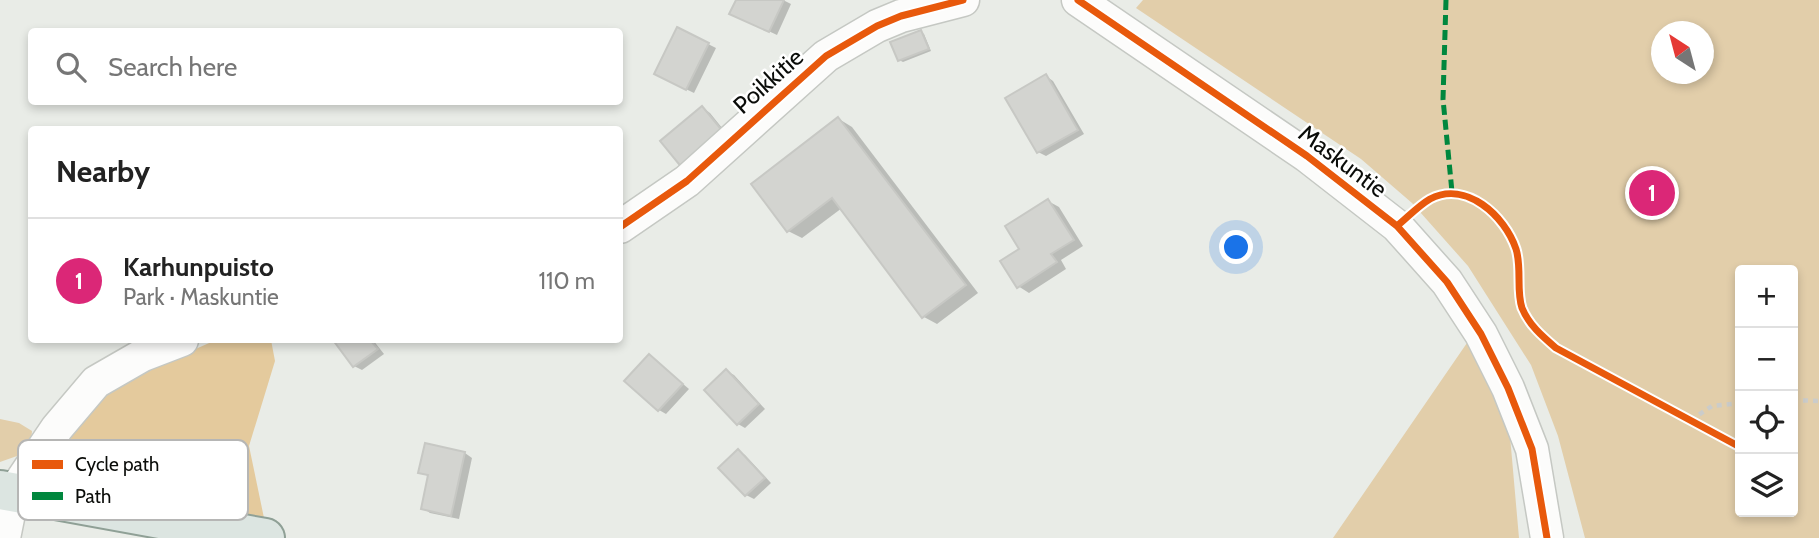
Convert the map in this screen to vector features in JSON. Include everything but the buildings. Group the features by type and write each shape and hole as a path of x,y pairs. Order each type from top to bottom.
{"main road":[{"path":"166,520 265,538"}],"street":[{"name":"Poikkitie","path":"623,226 687,181 825,56 877,26 901,16 963,0"},
{"name":"Maskuntie","path":"1078,0 1307,156 1397,226 1447,282 1481,334 1508,387 1532,449 1547,538"},
{"path":"47,440 96,382 143,355 174,343"},
{"path":"4,538 6,491 18,476"}],"path":[{"path":"1798,400 1819,401"},
{"path":"1691,420 1712,406 1735,404"},
{"path":"1680,414 1702,425"}],"shaded area":[{"path":"1143,0 1819,0 1819,538 1585,538 1558,436 1531,365 1468,266 1412,203 1361,159 1136,8"},
{"path":"1469,340 1495,379 1510,436 1519,538 1333,538"},
{"path":"209,343 272,343 275,361 249,446 264,518 248,514 248,440 68,440 116,384"},
{"path":"0,419 19,423 32,431 31,440 18,440 17,456 0,462"}],"marked path":[{"path":"1446,0 1443,99 1452,192"}],"cycle path":[{"path":"623,225 687,181 826,56 877,26 901,16 963,0"},
{"path":"1078,0 1307,156 1397,226 1447,282 1481,334 1508,388 1532,449 1547,538"},
{"path":"1397,226 1430,199 1444,194 1457,194 1482,204 1511,237 1518,256 1522,308 1541,335 1556,348 1735,444"}],"place":[{"name":"Karhunpuisto","path":"1652,193"}]}
